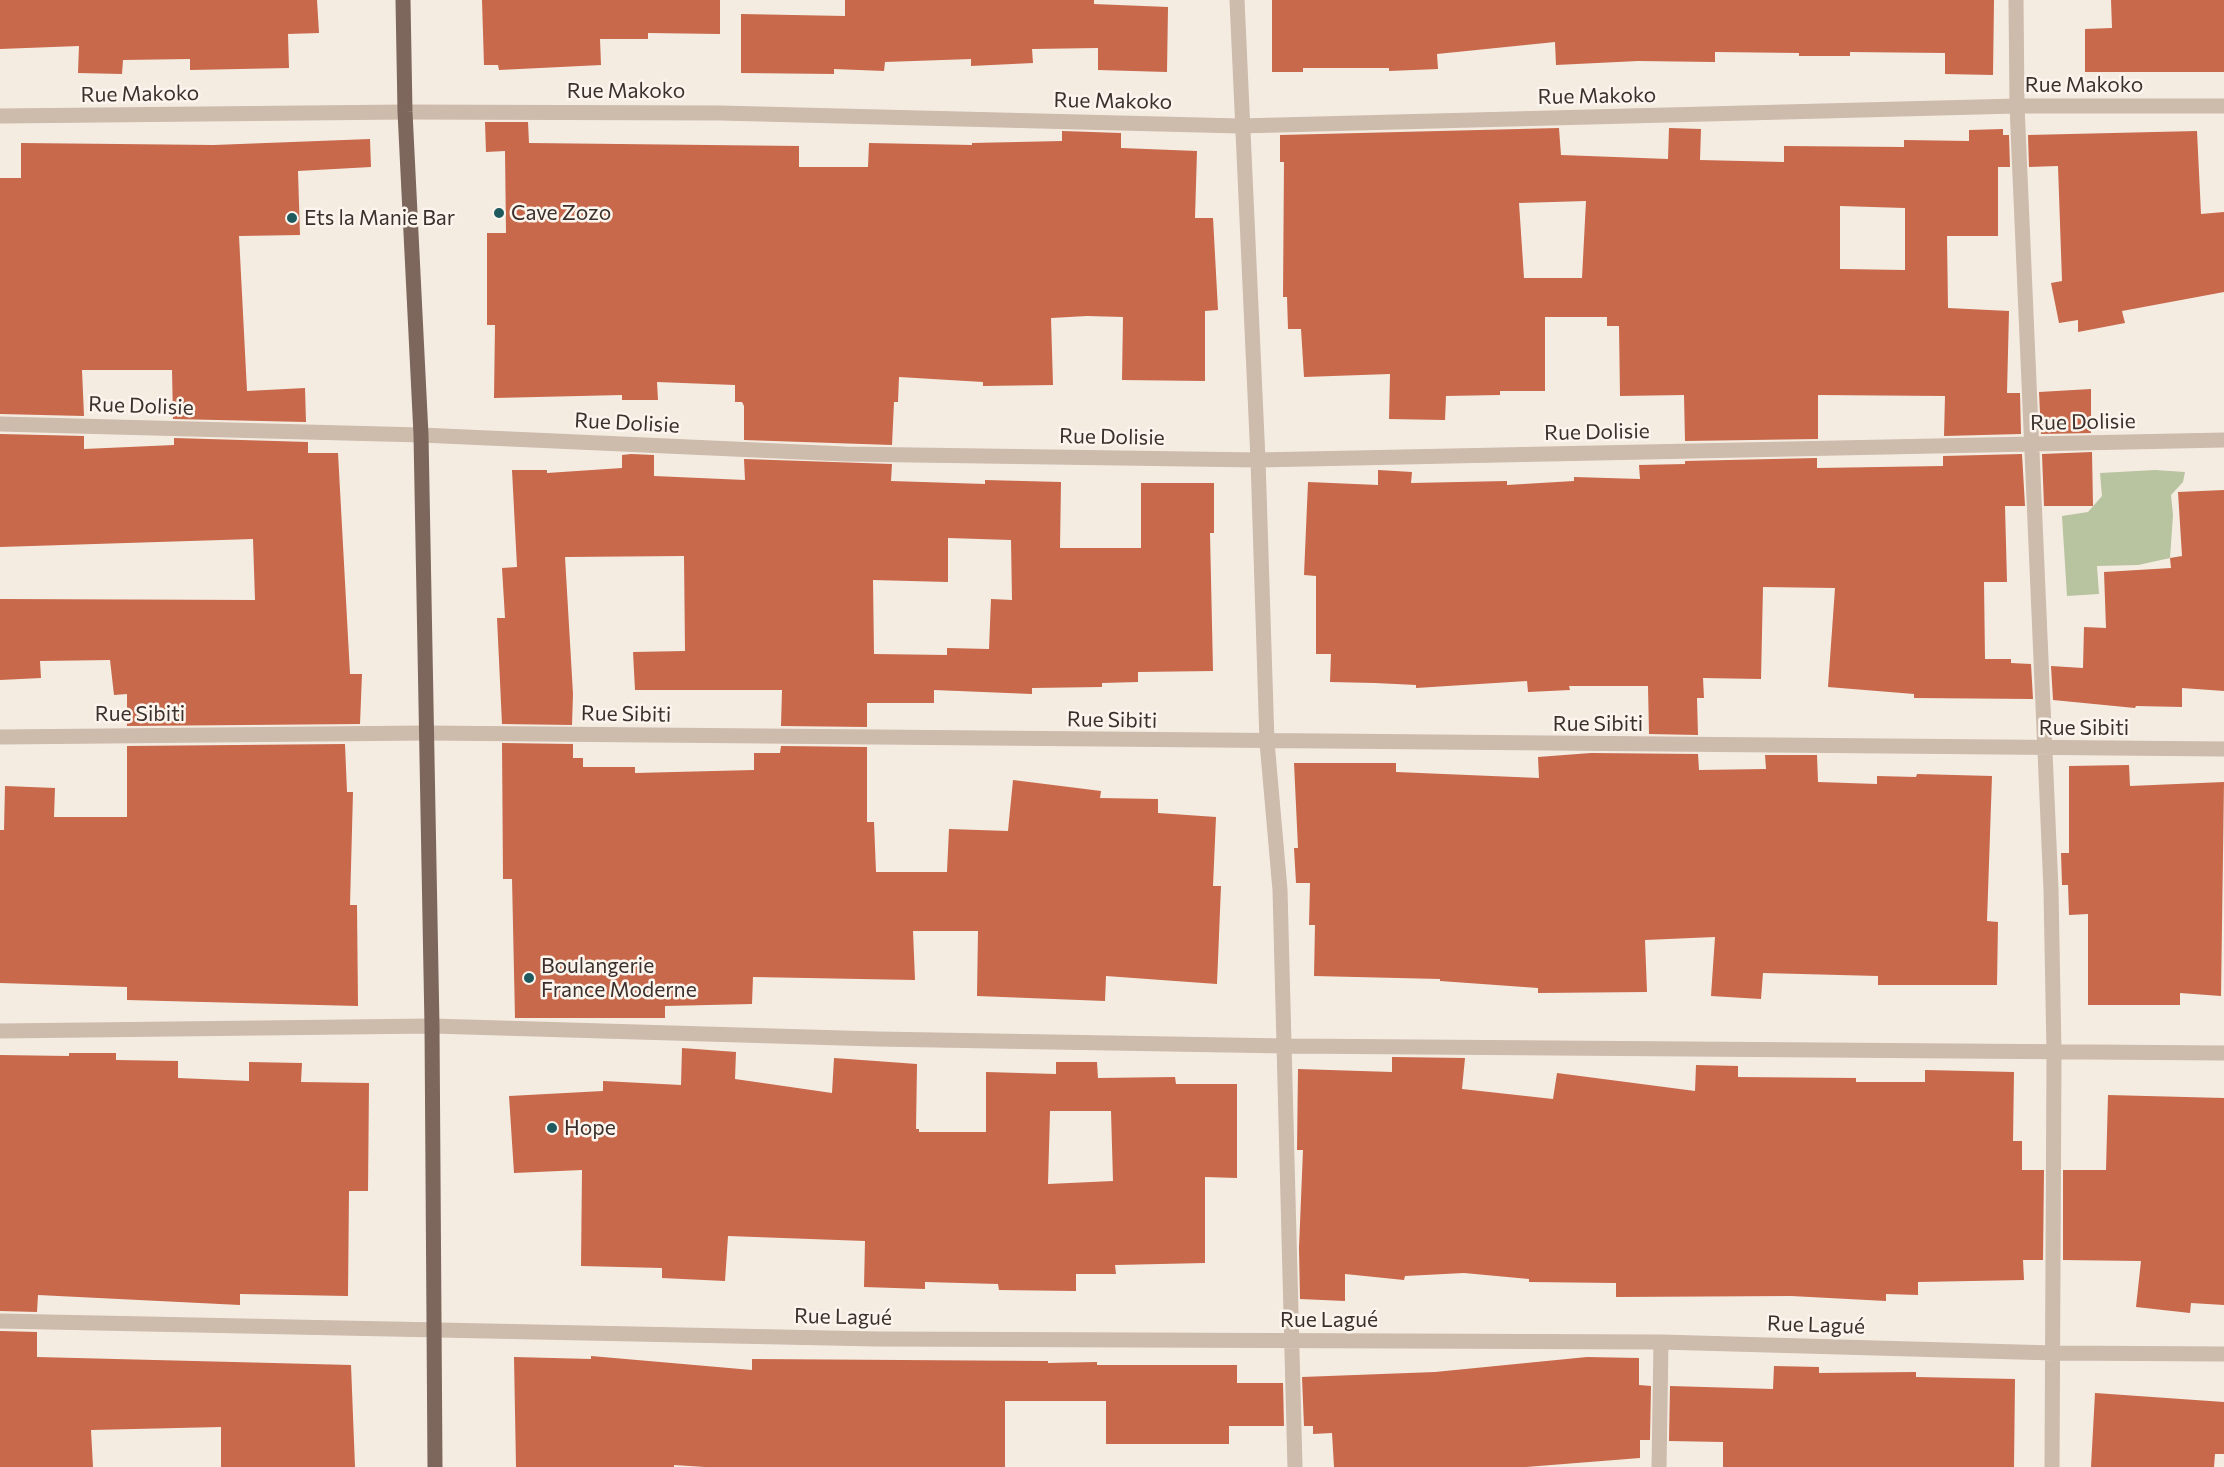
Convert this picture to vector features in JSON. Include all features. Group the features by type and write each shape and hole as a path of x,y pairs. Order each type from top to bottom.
{"main road":[{"path":"403,0 405,112 421,435 432,1026 435,1467"}],"street":[{"path":"1237,0 1240,126 1258,460 1267,742 1280,890 1294,1341 1295,1467"},
{"path":"2016,0 2017,106 2051,890 2054,1053 2052,1467"},
{"name":"Rue Makoko","path":"0,116 405,112 731,113 1240,126 2017,106 2224,106"},
{"name":"Rue Dolisie","path":"0,424 421,435 845,454 1258,460 2224,440"},
{"name":"Rue Sibiti","path":"0,737 426,733 2224,749"},
{"path":"0,1031 432,1026 877,1040 1286,1046 2224,1053"},
{"name":"Rue Lagué","path":"0,1321 878,1339 1661,1341 2054,1353 2224,1354"},
{"path":"1659,1467 1661,1341"}],"green space":[{"path":"2155,470 2185,472 2183,482 2171,495 2173,515 2170,558 2138,565 2097,566 2099,594 2067,596 2062,516 2088,512 2102,496 2100,473"}],"building":[{"path":"0,0 317,0 319,33 288,34 289,68 190,70 190,59 123,60 122,74 78,73 79,46 0,49"},
{"path":"482,0 720,0 720,34 648,33 648,39 600,39 601,65 499,70 498,65 484,65"},
{"path":"845,0 1094,0 1094,4 1168,7 1167,72 1098,70 1098,48 1032,49 1033,63 971,66 971,59 885,62 884,71 834,69 834,74 741,73 741,14 845,16"},
{"path":"1272,0 1994,0 1993,75 1945,74 1945,53 1850,52 1850,56 1799,56 1799,53 1715,52 1715,62 1638,61 1556,65 1555,42 1437,54 1438,69 1389,71 1389,68 1303,68 1303,72 1272,72"},
{"path":"2111,0 2224,0 2224,72 2085,72 2085,29 2112,28"},
{"path":"485,122 528,122 529,143 799,146 799,167 868,167 869,143 972,145 972,143 1062,141 1062,131 1121,133 1121,148 1197,151 1195,218 1213,218 1218,310 1205,311 1205,381 1122,380 1123,317 1087,316 1051,318 1053,385 983,386 983,382 899,377 898,402 894,402 892,445 744,440 744,406 742,402 735,402 735,385 657,382 658,400 622,400 622,395 494,398 495,325 487,325 487,233 506,233 505,151 486,152"},
{"path":"1559,128 1561,155 1668,159 1669,128 1701,129 1700,160 1784,162 1784,146 1904,147 1904,140 1969,141 1969,130 2003,129 2003,135 2009,135 2010,167 1998,167 1998,236 1947,236 1948,308 2009,311 2007,393 2020,393 2021,434 1944,436 1945,396 1818,395 1818,439 1685,441 1684,395 1620,396 1619,326 1607,326 1607,317 1545,317 1545,391 1500,391 1500,395 1446,396 1445,420 1389,419 1390,374 1304,377 1301,329 1288,329 1287,297 1283,297 1284,162 1280,162 1280,135","holes":["1586,201 1582,278 1524,278 1519,203","1840,206 1905,208 1905,270 1840,269"]},
{"path":"2197,131 2201,214 2224,212 2224,292 2122,311 2125,323 2078,332 2078,320 2059,323 2051,283 2062,281 2058,166 2029,167 2028,135"},
{"path":"370,139 371,167 298,171 300,235 239,236 247,391 305,388 306,422 173,419 172,370 82,370 84,416 0,414 0,178 21,178 21,143 214,145"},
{"path":"2091,389 2091,433 2041,434 2039,392"},
{"path":"0,434 84,436 84,449 174,445 174,438 308,442 308,453 338,453 350,674 362,674 360,724 127,726 127,694 114,695 110,660 40,661 41,678 0,680 0,599 255,600 253,539 0,547"},
{"path":"2092,452 2093,506 2044,506 2042,454"},
{"path":"2022,454 2025,506 2005,506 2007,582 1984,582 1985,659 2011,659 2011,663 2031,664 2033,699 1914,698 1914,694 1828,687 1835,588 1763,587 1761,679 1703,678 1704,698 1697,698 1698,735 1649,734 1648,686 1569,686 1570,690 1528,692 1527,681 1416,688 1416,685 1330,682 1331,654 1316,654 1316,576 1304,575 1308,482 1378,485 1378,470 1412,472 1411,483 1507,481 1507,485 1574,481 1574,477 1640,479 1639,465 1685,464 1685,461 1817,458 1817,468 1943,466 1943,456"},
{"path":"622,455 654,455 654,476 745,480 744,459 892,464 891,481 985,484 985,480 1061,482 1060,548 1141,548 1141,483 1214,483 1214,533 1210,533 1213,671 1138,672 1138,682 1102,683 1102,687 1032,688 1032,694 934,690 934,703 867,703 867,727 781,726 782,690 635,690 633,652 685,651 684,556 565,557 573,694 572,725 502,724 497,618 505,618 502,568 517,567 512,470 547,470 547,473 622,468","holes":["948,538 1011,540 1012,600 991,599 989,649 947,648 947,655 874,654 873,580 948,582"]},
{"path":"2224,490 2224,691 2182,688 2182,707 2136,706 2135,708 2053,700 2051,666 2083,668 2084,627 2106,628 2104,572 2171,568 2170,558 2182,556 2178,492"},
{"path":"502,743 573,744 573,758 583,758 583,767 635,767 635,773 754,770 754,753 780,753 781,746 867,747 867,822 874,822 876,872 947,872 949,829 1008,831 1013,780 1101,791 1100,798 1158,799 1158,813 1216,817 1213,886 1221,886 1217,984 1106,976 1105,1001 977,996 978,931 913,931 915,980 753,977 752,1004 665,1006 665,1018 515,1018 512,879 503,879"},
{"path":"345,744 347,792 353,792 350,905 357,905 358,1006 127,1000 127,987 0,983 0,830 4,830 5,786 55,788 54,817 127,817 127,746"},
{"path":"1591,753 1698,754 1699,770 1766,769 1765,755 1817,755 1818,782 1877,784 1877,776 1916,777 1917,774 1992,776 1987,921 1998,922 1997,985 1878,985 1878,976 1763,973 1761,999 1711,996 1715,937 1645,940 1647,992 1538,993 1538,988 1440,981 1440,979 1314,976 1315,925 1309,925 1310,883 1296,883 1294,848 1298,848 1294,763 1396,763 1396,772 1539,778 1538,757"},
{"path":"2129,765 2130,786 2224,782 2221,996 2180,993 2180,1005 2088,1005 2088,914 2069,915 2068,885 2062,885 2061,853 2069,853 2069,766"},
{"path":"682,1048 736,1052 735,1079 832,1093 834,1058 917,1064 916,1129 919,1129 919,1132 986,1132 986,1072 1056,1074 1056,1062 1097,1062 1098,1078 1175,1077 1176,1084 1237,1084 1237,1178 1205,1177 1205,1263 1115,1265 1116,1274 1076,1274 1076,1291 999,1290 998,1284 925,1282 925,1289 864,1287 865,1241 728,1236 725,1281 662,1278 662,1268 581,1266 582,1170 514,1173 509,1096 603,1091 603,1081 681,1085","holes":["1050,1111 1111,1111 1113,1181 1048,1184"]},
{"path":"69,1053 116,1053 116,1060 178,1061 178,1078 249,1081 249,1062 302,1063 301,1082 369,1083 368,1191 349,1191 348,1296 240,1294 240,1305 38,1295 37,1312 0,1311 0,1055 69,1056"},
{"path":"1392,1057 1465,1058 1462,1089 1553,1099 1557,1073 1695,1091 1696,1065 1738,1066 1738,1077 1856,1078 1856,1082 1925,1082 1925,1070 2014,1072 2013,1141 2022,1141 2022,1170 2044,1170 2043,1260 2023,1260 2024,1280 1918,1282 1918,1295 1886,1294 1886,1301 1791,1296 1616,1297 1616,1283 1529,1282 1529,1279 1464,1273 1405,1276 1404,1280 1345,1274 1345,1301 1300,1299 1299,1248 1303,1150 1297,1150 1298,1069 1392,1072"},
{"path":"2108,1095 2224,1098 2224,1305 2191,1303 2190,1313 2136,1307 2141,1261 2063,1260 2063,1170 2106,1170"},
{"path":"0,1331 37,1332 37,1357 351,1365 355,1467 221,1467 221,1427 91,1430 93,1467 0,1467"},
{"path":"591,1356 752,1370 752,1359 1237,1365 1237,1383 1283,1383 1284,1426 1229,1426 1229,1444 1106,1444 1106,1401 1005,1401 1005,1467 705,1467 674,1465 674,1467 516,1467 514,1357 591,1359"},
{"path":"1587,1357 1639,1358 1639,1385 1651,1386 1650,1440 1640,1440 1640,1458 1526,1467 1334,1467 1332,1433 1313,1434 1313,1426 1304,1426 1302,1377 1435,1372"},
{"path":"1774,1366 1819,1367 1819,1373 1916,1372 1916,1377 2015,1379 2014,1467 1723,1467 1723,1442 1669,1441 1670,1386 1773,1389"},
{"path":"2095,1393 2224,1402 2224,1454 2215,1454 2214,1467 2091,1467"}],"place":[{"name":"Cave Zozo","path":"499,213"},
{"name":"Ets la Manie Bar","path":"292,218"},
{"name":"Boulangerie France Moderne","path":"529,978"},
{"name":"Hope","path":"552,1128"}]}
